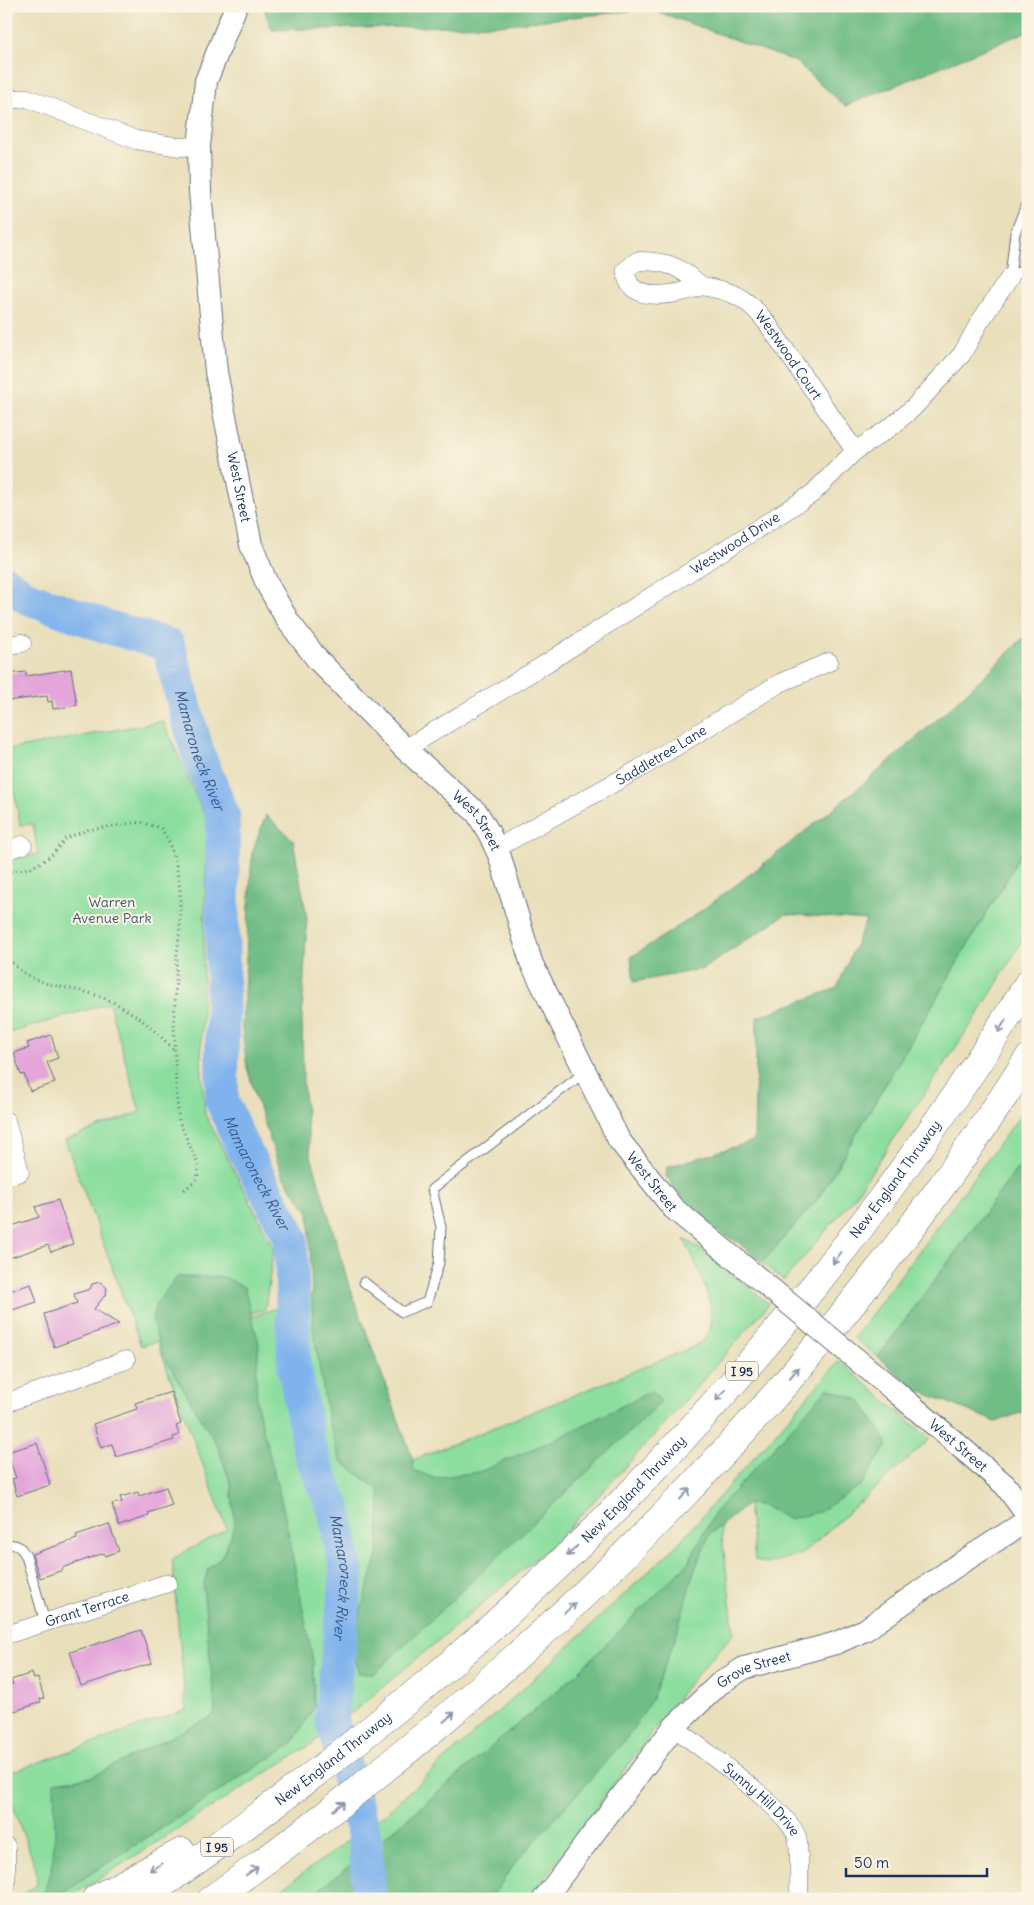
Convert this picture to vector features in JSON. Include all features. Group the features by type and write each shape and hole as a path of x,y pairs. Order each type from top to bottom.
{"highway":[{"name":"New England Thruway","path":"141,1899 235,1834 399,1707 559,1564 649,1474 742,1372 829,1267 952,1102 1028,984"},
{"path":"212,1899 301,1835 412,1748 497,1675 587,1592 674,1505 817,1346 867,1284 944,1182 1028,1059"},
{"path":"96,1899 291,1792"}],"street":[{"name":"West Street","path":"236,6 206,81 199,146 200,191 216,372 251,545 267,584 288,621 317,659 405,749 477,814 489,833 500,857 531,962 619,1140 673,1208 896,1392 1005,1485 1028,1516"},
{"path":"6,100 27,98 136,140 180,147 199,146"},
{"name":"Westwood Drive","path":"405,749 542,666 812,494 855,451 891,427 914,407 962,354 979,323 1010,277"},
{"name":"Westwood Court","path":"702,286 722,289 742,297 753,306 767,323 855,451"},
{"name":"Saddletree Lane","path":"495,849 639,769 780,683 829,662"},
{"path":"6,1121 13,1174"},
{"path":"6,1403 126,1360"},
{"name":"Grove Street","path":"544,1899 674,1727 719,1684 744,1668 836,1643 865,1630 953,1568 1028,1520"},
{"name":"Grant Terrace","path":"6,1635 168,1583"},
{"name":"Sunny Hill Drive","path":"674,1727 767,1801 791,1825 797,1838 799,1899"},
{"path":"6,1846 6,1885"}],"lane":[{"path":"1010,277 1015,233 1028,200"},
{"path":"1010,277 1028,267"},
{"path":"364,1282 402,1312 427,1302 439,1263 441,1227 432,1189 586,1072"},
{"path":"6,1545 13,1544 21,1547 26,1556 45,1622"}],"path":[{"path":"6,872 31,868 51,856 66,838 88,830 140,822 161,828 169,842 176,865 180,890 174,1051 179,1121 199,1166 197,1179 184,1190"},
{"path":"6,955 14,966 39,982 104,998 130,1011 152,1027 174,1051"}],"green space":[{"path":"263,6 1028,6 1028,31 845,106 796,62 650,9 498,25 272,30"},
{"path":"1028,633 1028,839 1009,875 819,1197 762,1263 738,1242 701,1223 666,1176 667,1167 754,1141 757,1017 837,988 866,920 786,914 703,969 634,982 631,957 703,909 836,807 915,740"},
{"name":"Warren Avenue Park","path":"163,721 207,821 201,1062 205,1114 274,1248 265,1309 141,1346 65,1140 140,1112 109,1003 6,1034 6,861 38,854 33,824 20,825 7,750"},
{"path":"266,815 293,840 307,918 302,1016 303,1083 310,1152 348,1282 413,1460 413,1470 434,1478 479,1472 560,1437 652,1391 661,1402 375,1673 359,1673 352,1651 360,1613 378,1555 380,1491 340,1460 328,1420 313,1328 309,1212 283,1177 255,1096 247,1067 242,1029 252,853"},
{"path":"1028,839 1028,931 981,1010 855,1196 784,1281 762,1263 819,1197 1009,875"},
{"path":"1028,1105 1028,1154 878,1357 854,1338"},
{"path":"1028,1154 1028,1410 996,1422 917,1390 878,1357"},
{"path":"684,1239 702,1250 769,1304 669,1419 558,1540 353,1712 310,1745 67,1899 12,1899 21,1896 37,1885 36,1868 6,1789 6,1774 186,1710 172,1559 227,1529 160,1350 348,1282 413,1460 691,1348 704,1339 711,1326 709,1301 700,1273"},
{"path":"177,1277 224,1277 244,1287 259,1344 256,1377 257,1405 284,1512 313,1661 314,1707 292,1744 52,1899 26,1899 43,1893 52,1869 55,1832 54,1782 91,1777 213,1716 215,1709 203,1587 208,1569 222,1556 235,1526 231,1484 217,1445 160,1350 152,1317 156,1304"},
{"path":"839,1361 930,1439 802,1554 767,1564 755,1560 747,1497 720,1519 734,1633 684,1689 529,1899 268,1899 387,1812 675,1547"},
{"path":"828,1388 861,1401 888,1444 861,1485 819,1512 788,1519 764,1506 748,1504 709,1535 692,1577 677,1633 652,1699 627,1738 516,1862 490,1899 308,1899 413,1814 574,1676 688,1563 715,1512"}],"building":[{"path":"71,669 77,705 53,709 52,701 48,702 47,696 6,701 6,674 26,672 26,676"},
{"path":"51,1035 58,1058 47,1062 55,1083 30,1091 24,1074 21,1075 14,1053 29,1048 27,1043"},
{"path":"58,1200 73,1244 51,1252 48,1245 6,1259 6,1228 39,1217 35,1207"},
{"path":"100,1282 107,1288 106,1294 94,1309 119,1324 54,1347 44,1314 77,1303 74,1294 90,1289 92,1284"},
{"path":"31,1284 37,1302 6,1312 6,1292"},
{"path":"171,1392 181,1424 176,1426 179,1435 173,1437 174,1440 116,1457 112,1444 101,1448 93,1424 137,1409 135,1403"},
{"path":"37,1443 50,1485 17,1496 12,1479 16,1478 7,1452"},
{"path":"166,1487 172,1505 148,1513 149,1516 119,1526 112,1504 122,1502 120,1497 138,1492 139,1496"},
{"path":"109,1524 119,1551 105,1556 104,1553 40,1578 32,1554 77,1539 76,1535"},
{"path":"141,1630 152,1663 81,1686 70,1652"},
{"path":"32,1673 34,1679 38,1678 44,1698 40,1699 41,1702 9,1713 6,1705 6,1686 13,1684 11,1680"}],"waterway":[{"name":"Mamaroneck River","path":"6,583 26,597 105,626 168,645 198,754 223,815 222,1101 240,1142 291,1238 294,1364 309,1449 335,1511 347,1574 331,1716 365,1839 370,1899"}]}
